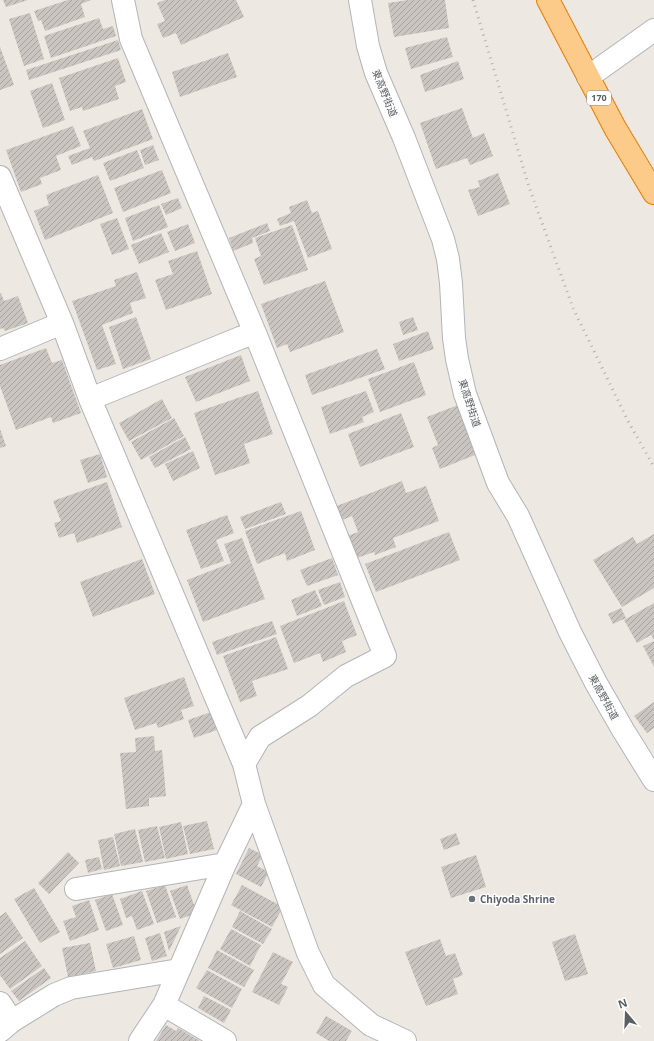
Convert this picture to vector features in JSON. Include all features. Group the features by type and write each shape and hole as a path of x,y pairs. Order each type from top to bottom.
{"highway":[{"name":"170","path":"548,0 615,128 654,193"}],"street":[{"path":"123,0 131,39 255,334 385,656 346,676 309,706 260,737 244,764"},
{"name":"東高野街道","path":"360,0 368,46 376,73 404,138 443,239 448,259 457,360 465,394 498,483 518,516 570,632 593,677 654,780"},
{"path":"588,77 654,30"},
{"path":"0,177 62,323 90,399 244,764 254,804 308,953 324,986 374,1033 405,1041"},
{"path":"0,349 62,323"},
{"path":"90,399 233,341 255,334"},
{"path":"140,1041 164,1005 225,864 254,804"},
{"path":"76,889 225,864"},
{"path":"0,1003 6,1026 54,995 71,988 179,970"},
{"path":"164,1005 224,1041"}],"building":[{"path":"3,0 28,0 6,7"},
{"path":"68,0 91,0 81,4 85,17 45,31 41,20 38,21 34,11"},
{"path":"165,0 236,0 244,17 181,45 176,33 163,38 157,24 165,21 157,3"},
{"path":"408,0 445,0 449,28 394,37 388,3"},
{"path":"30,13 44,59 24,66 9,19"},
{"path":"99,18 103,29 113,26 116,36 51,58 44,36"},
{"path":"447,37 453,57 411,69 405,48"},
{"path":"118,40 121,50 29,80 26,70"},
{"path":"0,47 14,85 0,90"},
{"path":"228,53 237,77 180,97 172,72"},
{"path":"118,58 126,82 115,86 119,99 83,111 82,107 70,111 59,78"},
{"path":"458,61 464,79 425,92 420,75"},
{"path":"52,83 65,120 43,128 30,91"},
{"path":"462,108 473,138 484,133 493,156 470,165 467,158 436,169 420,123"},
{"path":"142,109 153,139 94,161 92,157 72,165 68,156 90,148 83,131"},
{"path":"73,126 81,146 56,156 61,170 40,178 42,184 21,192 6,150"},
{"path":"153,145 159,160 145,165 140,150"},
{"path":"137,150 144,168 110,181 103,163"},
{"path":"162,170 171,193 123,212 114,188"},
{"path":"498,173 510,204 478,216 468,190 480,187 478,181"},
{"path":"98,175 113,213 45,240 34,211 49,205 46,195"},
{"path":"178,198 182,208 166,215 161,204"},
{"path":"307,200 312,213 318,211 332,249 308,258 294,221 280,226 277,219 291,213 289,207"},
{"path":"159,205 168,227 133,241 125,218"},
{"path":"117,218 129,249 112,255 100,224"},
{"path":"267,223 270,231 252,238 253,243 233,251 229,238"},
{"path":"188,224 195,243 175,251 167,232"},
{"path":"292,225 308,270 264,285 254,259 261,256 255,238"},
{"path":"161,233 169,252 139,264 131,245"},
{"path":"197,251 212,294 166,310 155,280 173,274 168,261"},
{"path":"137,272 146,298 130,303 133,313 102,325 116,364 97,370 72,301 116,286 114,280"},
{"path":"325,281 344,332 290,352 287,344 277,348 261,304"},
{"path":"1,293 4,301 18,296 28,323 5,331 3,328 0,329"},
{"path":"136,317 151,359 123,369 109,327"},
{"path":"413,317 418,330 403,335 399,322"},
{"path":"428,331 434,349 399,361 393,344"},
{"path":"46,348 52,363 62,360 81,413 53,423 51,417 16,430 0,386 0,365"},
{"path":"377,349 385,369 312,395 305,375"},
{"path":"241,355 250,381 196,402 185,377"},
{"path":"414,362 426,395 380,412 368,379"},
{"path":"258,391 273,434 244,444 250,463 215,475 194,413"},
{"path":"366,391 374,412 362,417 364,422 330,434 321,407"},
{"path":"162,399 172,418 129,441 119,423"},
{"path":"458,405 480,453 440,469 432,448 438,445 427,417"},
{"path":"401,413 414,447 360,467 348,434"},
{"path":"174,418 184,436 141,460 131,442"},
{"path":"0,429 6,446 0,448"},
{"path":"185,437 191,449 155,468 149,457"},
{"path":"193,451 200,468 173,481 165,464"},
{"path":"100,454 107,477 88,483 80,460"},
{"path":"402,481 406,493 426,486 439,521 393,538 396,547 375,555 374,552 354,559 345,537 358,532 352,516 340,521 334,507"},
{"path":"107,482 122,527 77,543 74,533 59,538 54,523 61,521 53,501"},
{"path":"281,502 286,514 245,529 240,517"},
{"path":"301,511 315,550 287,561 285,553 257,564 245,531"},
{"path":"227,515 234,533 216,540 224,561 201,569 186,530"},
{"path":"449,532 460,560 376,592 365,564"},
{"path":"654,534 654,588 622,607 593,560 633,537 637,544"},
{"path":"242,538 265,599 203,622 187,580 231,563 224,544"},
{"path":"332,558 338,575 307,586 300,570"},
{"path":"142,559 155,594 93,617 80,582"},
{"path":"340,582 345,597 324,605 318,590"},
{"path":"315,590 322,606 297,616 291,600"},
{"path":"344,601 357,635 342,641 346,652 323,662 320,653 294,663 280,626"},
{"path":"654,603 654,640 651,635 637,643 624,620"},
{"path":"621,608 626,618 613,624 608,614"},
{"path":"272,621 277,634 217,655 212,642"},
{"path":"276,637 288,669 252,681 257,696 240,702 223,656"},
{"path":"654,641 654,667 643,646"},
{"path":"184,677 194,706 181,710 184,719 158,728 156,723 135,730 124,698"},
{"path":"654,702 654,728 647,733 634,716"},
{"path":"211,712 217,730 194,738 188,720"},
{"path":"154,736 155,751 162,750 166,796 149,798 149,806 126,809 120,753 136,752 135,738"},
{"path":"207,821 214,849 190,854 183,826"},
{"path":"181,822 188,854 166,859 159,827"},
{"path":"157,826 165,858 145,862 138,830"},
{"path":"135,829 143,862 121,866 114,834"},
{"path":"456,833 460,844 444,850 440,839"},
{"path":"113,837 120,866 104,870 98,840"},
{"path":"249,848 263,855 257,866 269,872 261,887 236,874"},
{"path":"68,852 79,863 49,894 38,883"},
{"path":"476,855 486,887 451,898 441,867"},
{"path":"99,857 102,869 88,873 85,860"},
{"path":"165,885 176,917 157,923 146,891"},
{"path":"187,885 197,913 180,919 170,891"},
{"path":"242,885 283,907 272,927 231,905"},
{"path":"34,888 60,932 40,943 14,899"},
{"path":"142,891 154,924 137,930 132,916 126,918 120,899"},
{"path":"112,894 123,925 106,931 95,900"},
{"path":"89,900 99,930 70,941 63,921 76,917 72,906"},
{"path":"240,911 272,929 263,944 232,927"},
{"path":"6,912 23,938 0,954 0,916"},
{"path":"181,926 169,951 164,932"},
{"path":"231,929 261,945 250,966 220,949"},
{"path":"160,933 167,956 152,961 145,938"},
{"path":"575,934 588,974 565,981 552,942"},
{"path":"134,936 141,960 113,968 106,944"},
{"path":"440,939 446,956 455,953 463,975 453,979 458,994 426,1006 405,952"},
{"path":"25,941 42,966 10,989 0,975 0,958"},
{"path":"90,943 96,971 68,977 62,948"},
{"path":"217,950 254,970 244,987 208,968"},
{"path":"273,952 293,962 281,984 288,987 279,1005 252,992"},
{"path":"44,968 51,978 19,1001 11,991"},
{"path":"207,970 242,989 232,1008 196,988"},
{"path":"204,996 231,1010 224,1023 198,1008"},
{"path":"326,1016 352,1031 346,1041 329,1041 316,1033"},
{"path":"166,1025 176,1031 178,1028 200,1041 156,1041"}],"railway":[{"path":"473,0 529,187 573,308 628,421 654,467"}],"place":[{"name":"Chiyoda Shrine","path":"472,899"}]}
